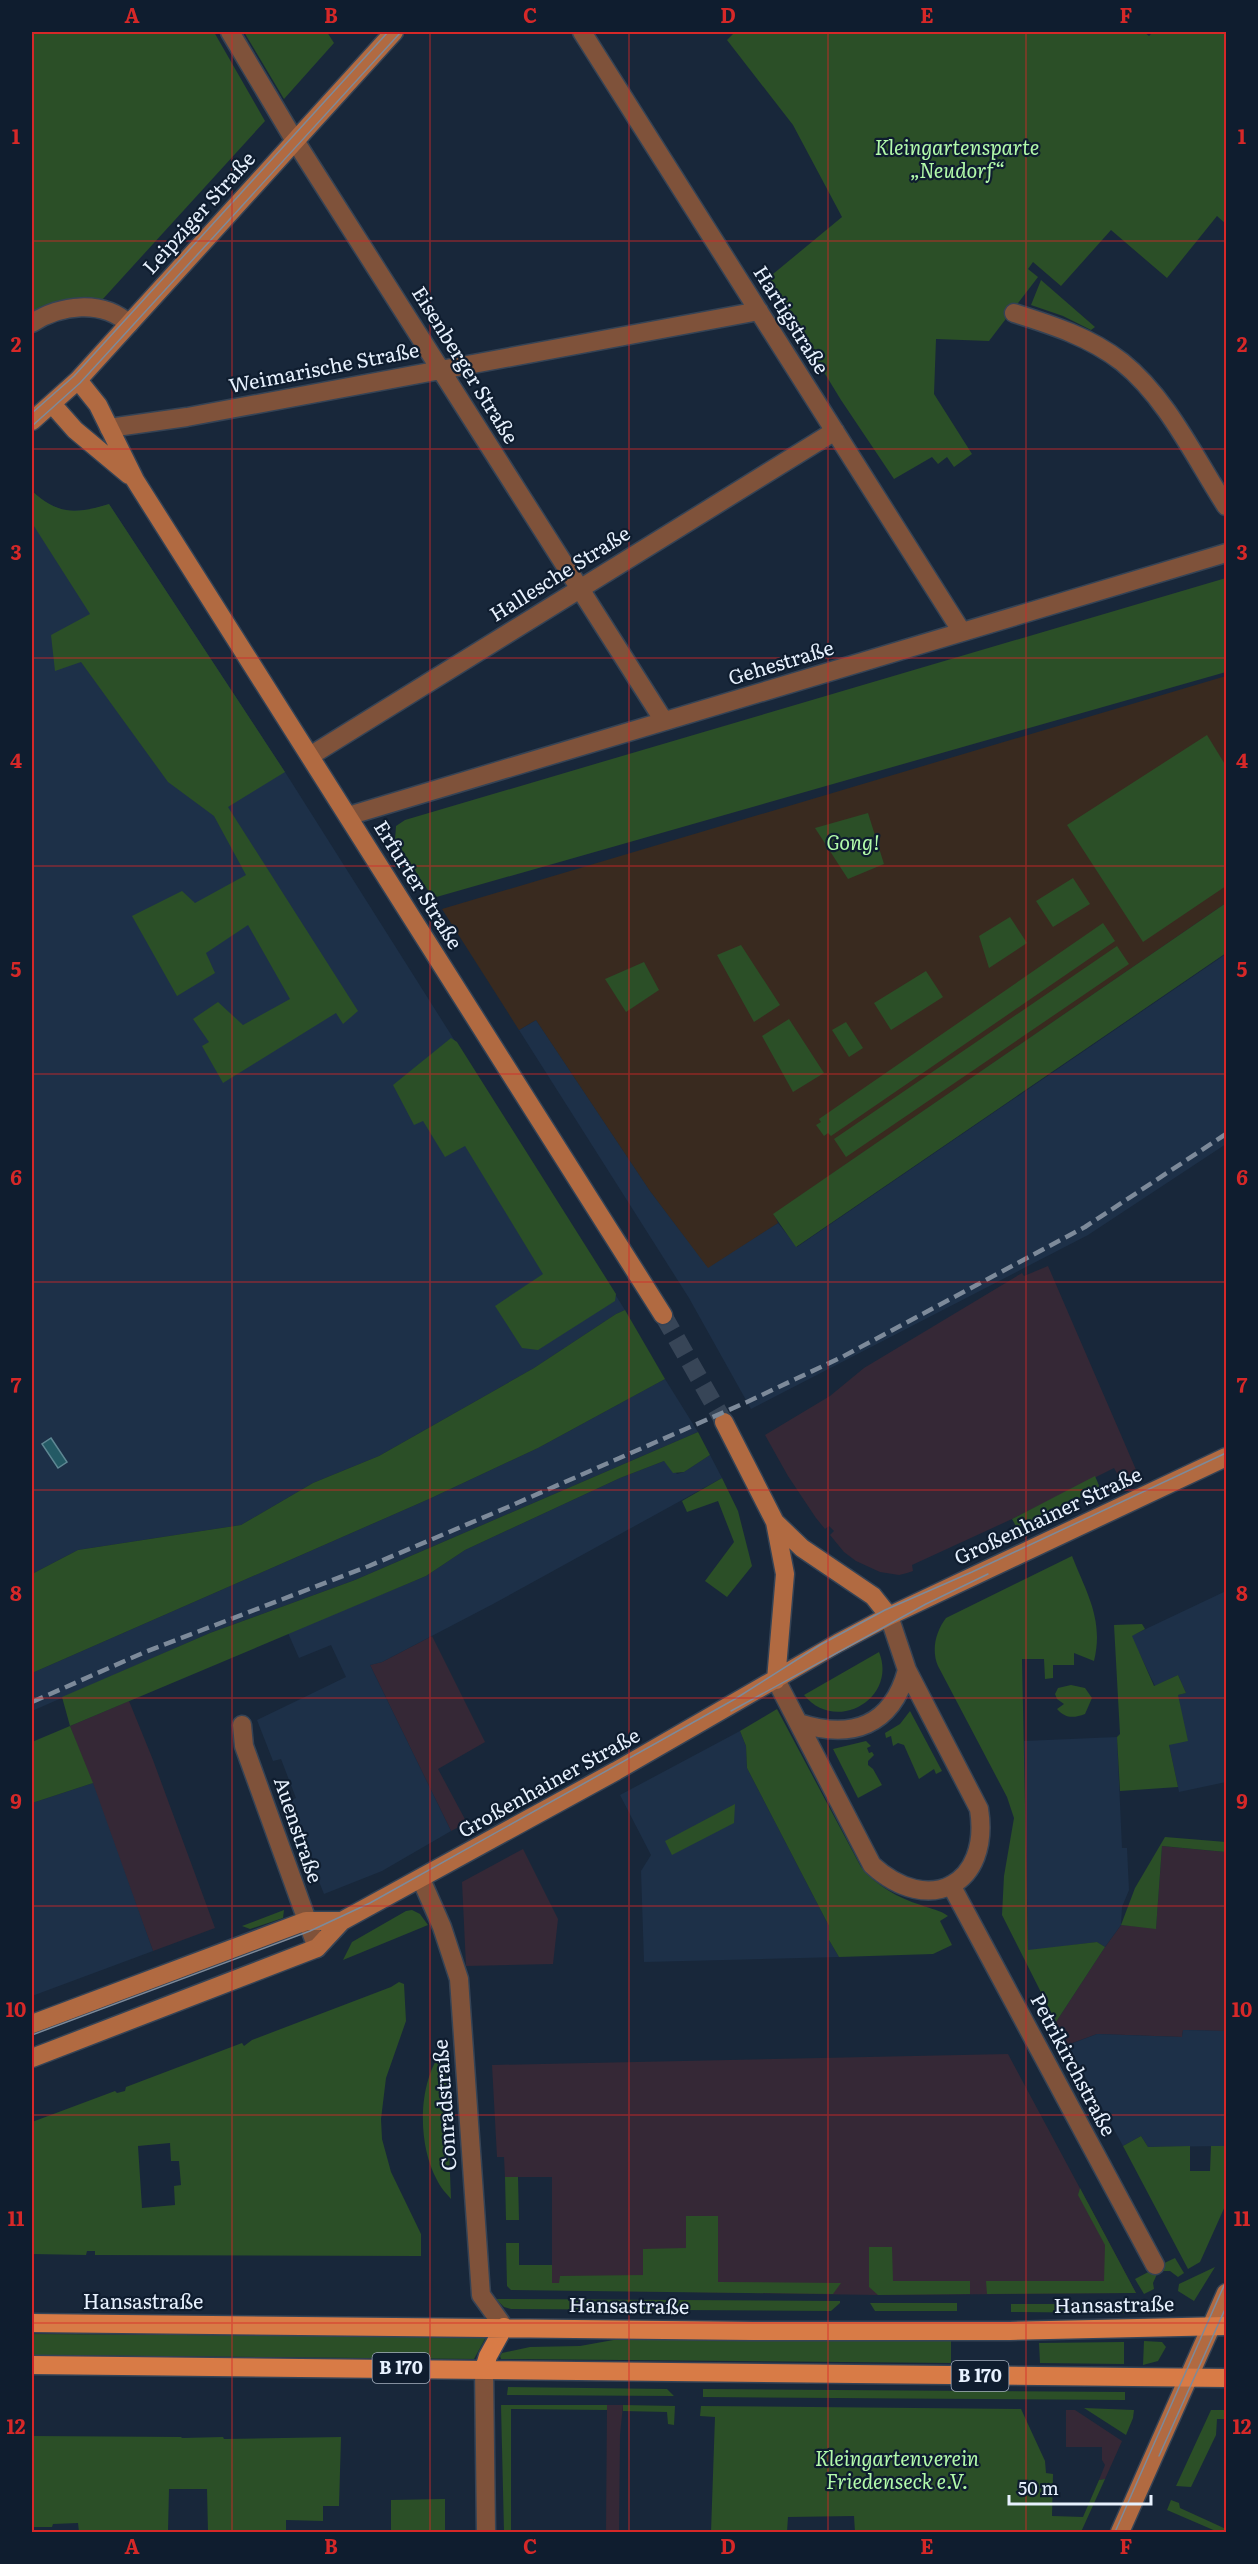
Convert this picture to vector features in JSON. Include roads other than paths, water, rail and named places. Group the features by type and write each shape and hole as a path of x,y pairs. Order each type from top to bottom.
{"main road":[{"name":"Leipziger Straße","path":"32,421 78,380 394,32"},
{"name":"Erfurter Straße","path":"78,380 98,405 135,480 663,1315"},
{"name":"Erfurter Straße","path":"52,404 75,430 135,480"},
{"path":"724,1422 775,1522 785,1574 776,1680"},
{"name":"Großenhainer Straße","path":"32,2058 317,1948 342,1921 422,1879 889,1616 1227,1457"},
{"path":"775,1522 802,1548 873,1596 889,1616"},
{"name":"Großenhainer Straße","path":"32,2024 306,1921 342,1921"},
{"path":"1120,2532 1188,2378 1219,2326 1227,2294"},
{"name":"Hansastraße","path":"32,2324 753,2331 1010,2331 1219,2326"},
{"path":"484,2369 488,2356 504,2327"},
{"name":"B 170","path":"32,2365 1227,2378"}],"street":[{"name":"Eisenberger Straße","path":"230,32 296,141 664,722"},
{"name":"Hartigstraße","path":"582,32 962,632"},
{"path":"32,323 43,316 84,306 117,315 129,324"},
{"name":"Weimarische Straße","path":"109,428 187,417 759,311"},
{"path":"1014,313 1082,337 1121,362 1161,404 1224,500"},
{"name":"Hallesche Straße","path":"310,756 835,431"},
{"name":"Gehestraße","path":"348,816 1227,553"},
{"path":"776,1680 872,1865 889,1880 909,1889 933,1890 951,1885 967,1873 978,1850 982,1829 979,1809 907,1670 889,1616"},
{"path":"799,1723 818,1730 843,1731 869,1725 889,1707 902,1690 907,1670"},
{"name":"Auenstraße","path":"242,1725 244,1746 317,1948"},
{"name":"Conradstraße","path":"422,1879 442,1927 459,1979 481,2295 504,2327"},
{"name":"Petrikirchstraße","path":"951,1885 1155,2265"},
{"path":"484,2369 486,2532"}],"tunnel":[{"path":"663,1315 724,1422"}],"tram line":[{"path":"32,413 74,376 388,32"},
{"path":"32,426 80,383 401,32"},
{"path":"32,2035 310,1931 370,1903 735,1699 820,1645 885,1610 972,1572 1226,1453"},
{"path":"731,1711 926,1604 988,1574"},
{"path":"1115,2532 1226,2281"},
{"path":"1159,2456 1226,2307"}],"railway":[{"path":"32,1702 145,1652 369,1566 508,1507 747,1402 842,1357 1085,1227 1226,1134"}],"park label":[{"name":"Kleingartensparte „Neudorf“","path":"957,160"},
{"name":"Gong!","path":"853,843"},
{"name":"Kleingartenverein Friedenseck e.V.","path":"897,2470"}]}
